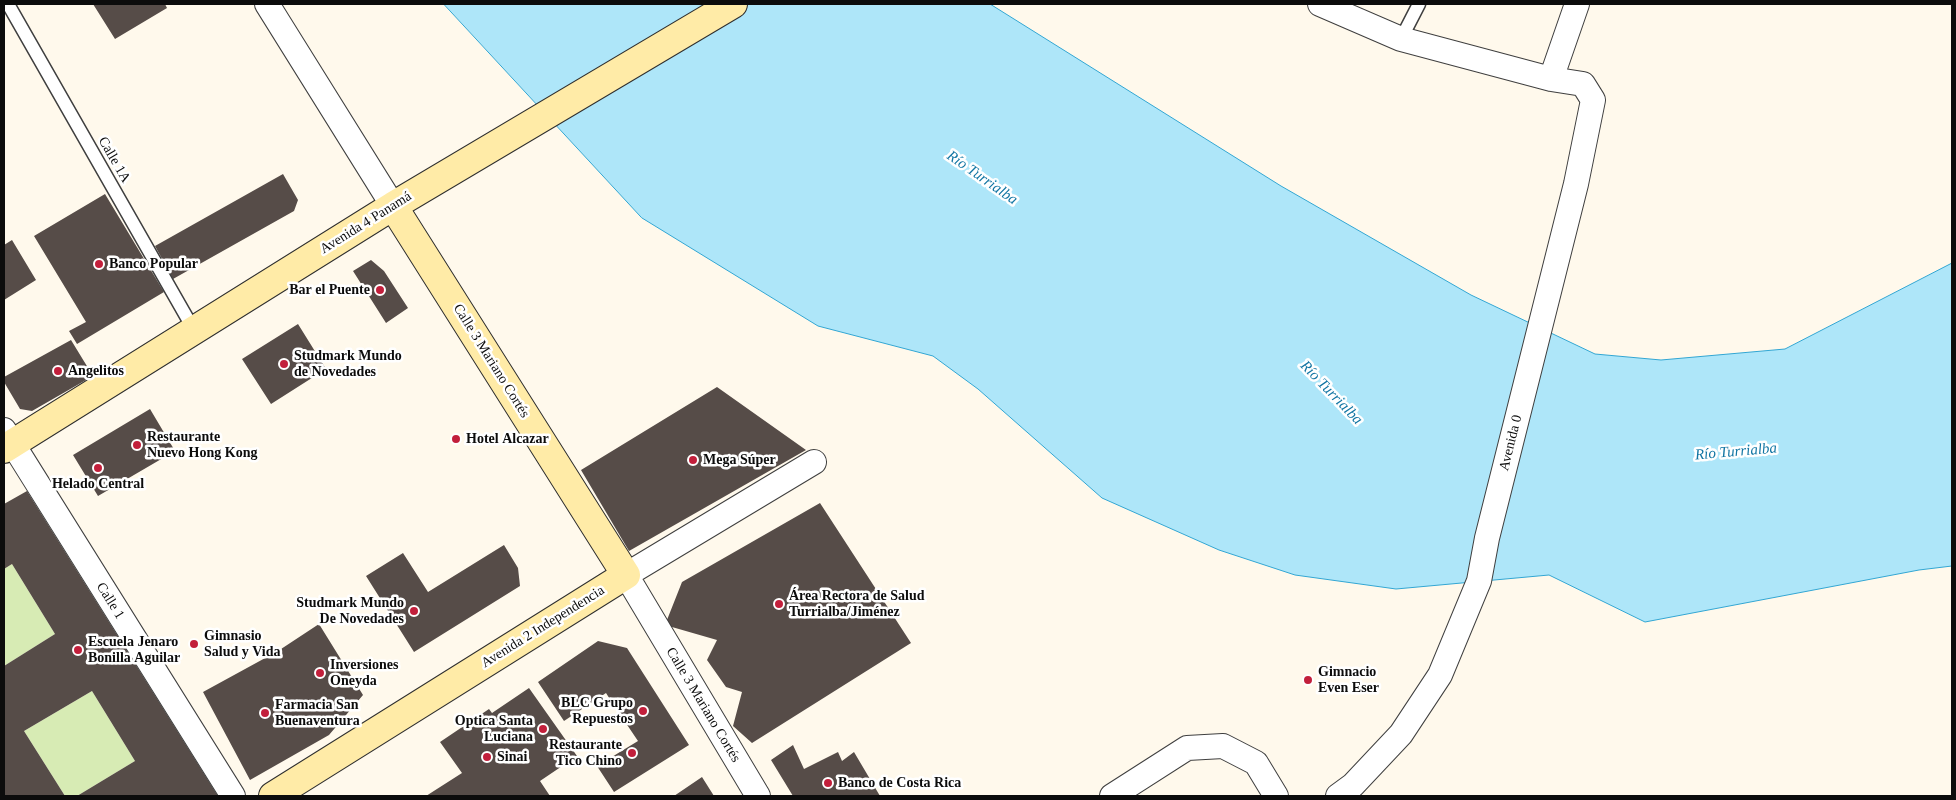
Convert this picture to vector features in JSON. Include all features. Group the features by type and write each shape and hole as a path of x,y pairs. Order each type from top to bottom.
{"street":[{"name":"Calle 3 Mariano Cortés","path":"267,4 626,575 758,796"},
{"name":"Avenida 4 Panamá","path":"7,441 194,330 393,206 733,4"},
{"name":"Avenida 0","path":"1320,4 1401,40 1551,79 1583,84 1593,100 1576,184 1486,538 1479,581 1440,675 1401,734 1353,785 1338,796"},
{"path":"1551,79 1577,4"},
{"name":"Calle 1","path":"7,441 233,796"},
{"name":"Avenida 2 Independencia","path":"273,796 626,575 814,462"},
{"path":"1112,796 1187,748 1223,746 1256,763 1276,796"}],"lane":[{"name":"Calle 1A","path":"8,4 194,330"},
{"path":"1401,40 1420,4"}],"green space":[{"path":"12,564 55,634 4,666 4,569"},
{"path":"92,691 135,761 77,796 65,796 24,731"}],"water":[{"name":"Río Turrialba","path":"444,4 990,4 1281,186 1471,295 1595,354 1661,360 1785,349 1952,263 1952,566 1919,570 1645,622 1549,575 1396,589 1295,575 1219,550 1102,498 978,389 933,356 818,326 642,218"}],"building":[{"path":"93,4 165,4 167,8 115,39"},
{"path":"283,174 298,200 294,211 173,279 155,246"},
{"name":"Banco Popular","path":"105,194 164,292 77,344 69,331 86,322 34,236"},
{"path":"12,240 36,280 4,300 4,245"},
{"name":"Bar el Puente","path":"371,260 384,271 408,308 386,323 353,271"},
{"name":"Studmark Mundo de Novedades","path":"298,324 326,369 271,404 242,359"},
{"path":"71,340 93,376 32,411 20,409 4,382 4,377"},
{"name":"Mega Súper","path":"717,387 806,450 629,551 581,470"},
{"name":"Restaurante Nuevo Hong Kong","path":"150,409 175,451 98,496 73,455"},
{"name":"Escuela Jenaro Bonilla Aguilar","path":"27,491 218,796 77,796 135,761 92,691 24,731 65,796 4,796 4,666 55,634 12,564 4,569 4,504"},
{"name":"Área Rectora de Salud Turrialba/Jiménez","path":"820,503 911,643 752,743 733,726 742,692 726,687 707,660 717,640 665,625 682,582"},
{"path":"504,545 518,568 520,586 414,652 366,576 403,553 428,592"},
{"name":"Farmacia San Buenaventura","path":"319,624 363,695 329,735 250,780 203,692 278,651"},
{"path":"598,641 627,648 689,745 614,792 597,766 638,741 606,693 564,721 538,682"},
{"path":"529,688 577,756 540,781 550,796 426,796 462,773 440,742 489,709 492,713"},
{"name":"Banco de Costa Rica","path":"793,745 804,769 838,752 842,761 854,752 880,796 793,796 771,760"},
{"path":"702,777 714,796 674,796"}],"place":[{"name":"Banco Popular","path":"99,264"},
{"name":"Bar el Puente","path":"380,290"},
{"name":"Studmark Mundo de Novedades","path":"284,364"},
{"name":"Angelitos","path":"58,371"},
{"name":"Hotel Alcazar","path":"456,439"},
{"name":"Restaurante Nuevo Hong Kong","path":"137,445"},
{"name":"Mega Súper","path":"693,460"},
{"name":"Helado Central","path":"98,468"},
{"name":"Área Rectora de Salud Turrialba/Jiménez","path":"779,604"},
{"name":"Studmark Mundo De Novedades","path":"414,611"},
{"name":"Gimnasio Salud y Vida","path":"194,644"},
{"name":"Escuela Jenaro Bonilla Aguilar","path":"78,650"},
{"name":"Inversiones Oneyda","path":"320,673"},
{"name":"Gimnacio Even Eser","path":"1308,680"},
{"name":"BLC Grupo Repuestos","path":"643,711"},
{"name":"Farmacia San Buenaventura","path":"265,713"},
{"name":"Optica Santa Luciana","path":"543,729"},
{"name":"Restaurante Tico Chino","path":"632,753"},
{"name":"Sinai","path":"487,757"},
{"name":"Banco de Costa Rica","path":"828,783"}]}
